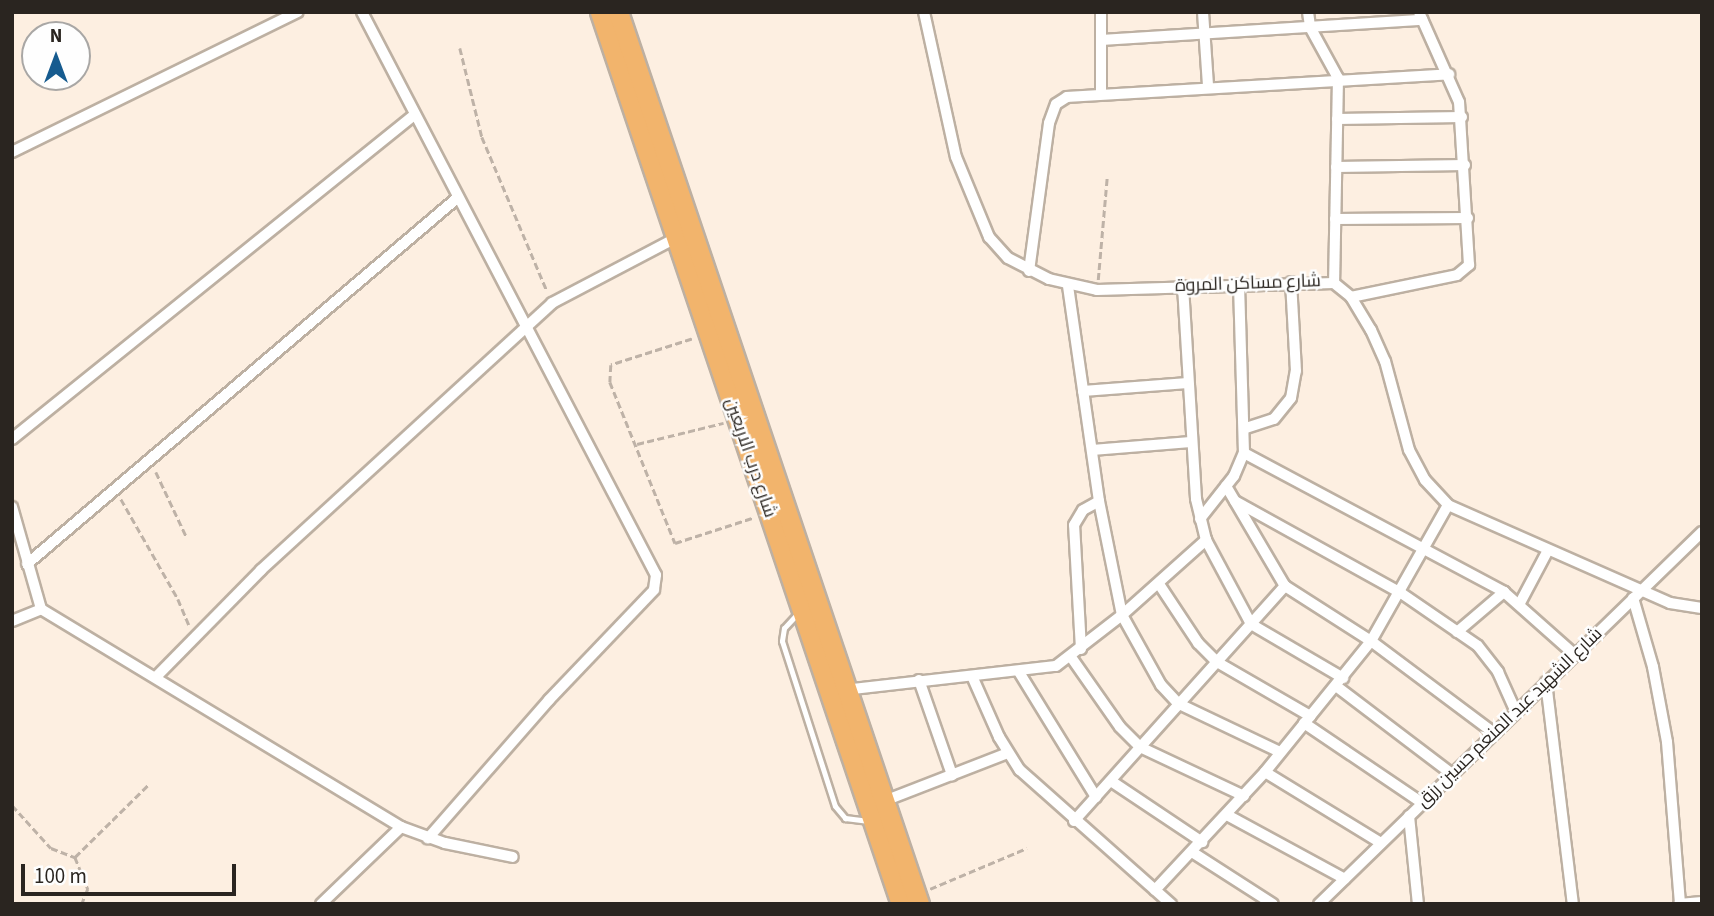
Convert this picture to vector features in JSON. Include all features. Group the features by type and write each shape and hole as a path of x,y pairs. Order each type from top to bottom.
{"highway":[{"name":"شارع درب الاربعين","path":"600,12 737,419 759,463 769,512 802,610 884,801 905,899"},
{"name":"شارع درب الاربعين","path":"618,12 759,463 838,691 873,821 905,899"}],"street":[{"path":"12,152 298,12"},
{"path":"362,12 456,199 649,554 656,584 428,838"},
{"name":"شارع مساكن المروة","path":"924,12 945,120 976,213 989,237 1008,257 1029,271 1068,286 1097,290 1291,282 1334,283 1351,297 1385,361 1413,458 1448,505 1637,595 1702,608"},
{"path":"1101,12 1101,93"},
{"path":"1203,12 1208,86"},
{"path":"1308,12 1310,27 1338,78 1334,283"},
{"path":"1101,40 1310,27 1421,16 1450,74 1462,117 1470,257 1464,271 1351,297"},
{"path":"1029,271 1052,110 1067,97 1338,78 1450,74"},
{"path":"12,439 413,116"},
{"path":"1337,119 1462,117"},
{"path":"1336,167 1465,165"},
{"path":"27,564 456,199"},
{"path":"1335,219 1468,218"},
{"path":"156,677 193,637 552,303 676,239"},
{"path":"1246,428 1273,419 1284,410 1295,385 1291,282"},
{"path":"1200,519 1226,486 1244,453 1246,428 1239,284"},
{"path":"1068,286 1100,501 1122,615 1161,685 1180,704 1280,752"},
{"path":"1183,286 1191,442 1200,519 1206,540 1251,624 1339,682 1452,774"},
{"path":"1083,391 1188,383"},
{"path":"1092,450 1191,442"},
{"path":"1244,453 1504,592 1520,603 1575,655"},
{"path":"1226,486 1285,586 1371,641 1494,733"},
{"path":"1081,649 1074,525 1083,510 1100,501"},
{"path":"1235,501 1401,593 1457,632 1486,654 1516,712"},
{"path":"1155,890 1265,772 1371,641 1401,593 1448,505"},
{"path":"12,507 41,609 401,828 428,838 513,857"},
{"name":"شارع الشهيد عبد المنعم حسين رزق","path":"1319,904 1332,898 1345,879 1381,843 1702,533"},
{"path":"838,691 919,680 1039,671 1071,657 1159,584 1206,540"},
{"path":"1520,603 1547,552"},
{"path":"1159,584 1198,643 1217,662 1307,720 1422,803"},
{"path":"1074,821 1285,586"},
{"path":"1457,632 1504,592"},
{"path":"1637,595 1667,743 1679,904 1702,902"},
{"path":"12,621 41,609"},
{"path":"1071,657 1120,727 1140,747 1244,796"},
{"path":"1020,673 1096,797"},
{"path":"972,676 1008,753 1034,786 1171,904"},
{"path":"919,680 952,775"},
{"path":"1546,682 1573,904"},
{"path":"884,801 1008,753"},
{"path":"1265,772 1381,843"},
{"path":"1111,781 1202,842"},
{"path":"1227,815 1345,879"},
{"path":"1409,816 1418,904"},
{"path":"321,904 401,828"},
{"path":"1192,852 1273,904"}],"lane":[{"path":"802,610 784,628 782,641 835,806 845,818 873,821"}],"path":[{"path":"460,47 482,137 552,303"},
{"path":"1097,290 1107,178"},
{"path":"708,334 611,365 610,382 638,444 675,543 769,512"},
{"path":"638,444 737,419"},
{"path":"146,461 160,476 187,538"},
{"path":"116,490 178,599 193,637"},
{"path":"75,858 149,784"},
{"path":"12,805 51,848 75,858 88,889 82,904"},
{"path":"905,899 1027,848"}]}
